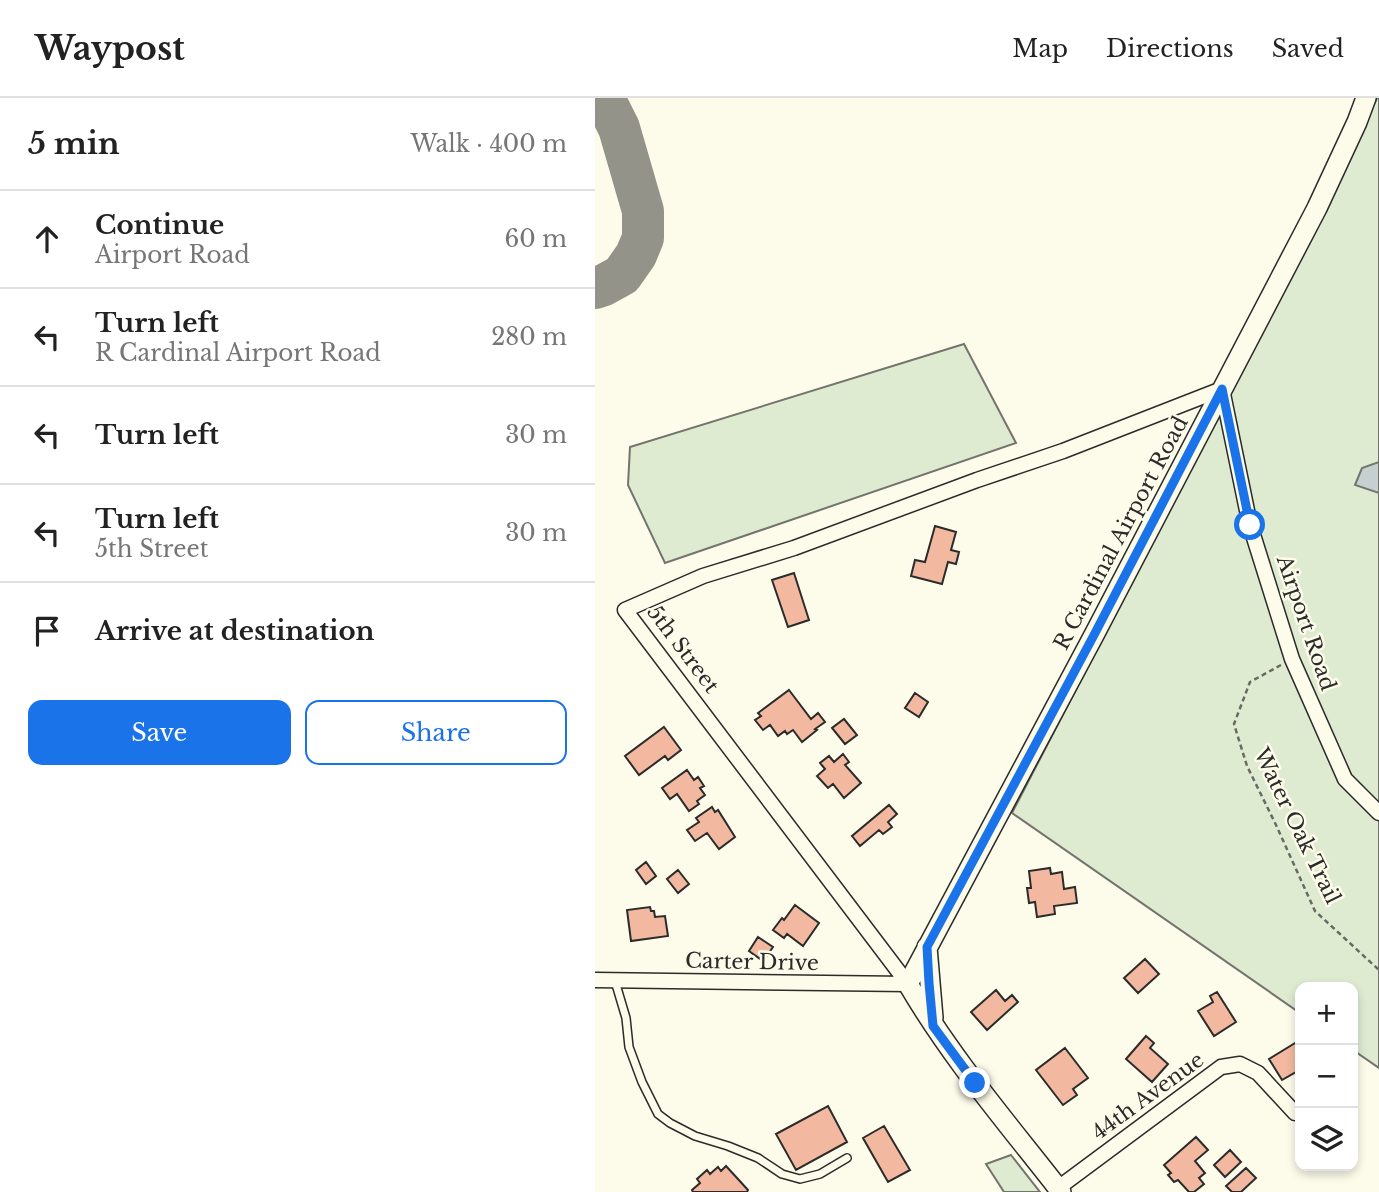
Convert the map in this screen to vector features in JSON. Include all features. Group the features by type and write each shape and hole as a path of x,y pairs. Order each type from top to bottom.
{"main road":[{"name":"R Cardinal Airport Road","path":"908,984 1317,208 1366,98"},
{"path":"927,947 933,1026"},
{"name":"5th Street","path":"908,984 933,1026 1059,1190"}],"street":[{"name":"Airport Road","path":"1222,389 1250,525 1292,659 1345,779 1379,813"},
{"name":"5th Street","path":"908,984 625,610 703,576 794,548 1062,451 1222,389"},
{"name":"Carter Drive","path":"595,980 908,984"},
{"name":"44th Avenue","path":"1059,1190 1221,1068 1240,1064 1258,1073 1295,1113"}],"lane":[{"path":"615,981 626,1018 629,1047 658,1114 695,1136 758,1158 782,1174 800,1180 820,1174 847,1158"}],"path":[{"name":"Water Oak Trail","path":"1292,659 1250,682 1234,724 1247,766 1315,911 1379,970"}],"green space":[{"path":"1379,98 1379,1068 1358,1053 1358,982 1295,982 1295,1010 1012,813"},
{"path":"964,344 1016,443 665,563 628,485 630,447"},
{"path":"1011,1155 1040,1192 1004,1192 986,1164"}],"shaded area":[{"path":"1379,462 1379,493 1355,485 1362,468"}],"building":[{"path":"935,526 956,532 951,550 959,552 956,564 948,562 942,584 911,576 915,560 925,562"},
{"path":"794,573 809,620 788,627 772,580"},
{"path":"789,690 811,719 818,713 825,722 802,742 793,730 778,736 770,725 763,730 755,720 761,716 758,713"},
{"path":"915,693 928,702 919,717 905,708"},
{"path":"844,719 857,735 845,744 832,728"},
{"path":"664,727 681,750 668,760 665,756 639,775 625,756"},
{"path":"843,754 849,762 845,765 861,783 844,798 833,784 828,788 817,776 825,769 820,763 829,756 834,762"},
{"path":"687,770 694,780 698,777 704,786 700,788 705,795 697,801 699,804 689,811 677,794 670,799 662,788"},
{"path":"889,805 897,814 888,822 892,827 883,834 879,830 860,846 852,836"},
{"path":"712,807 715,812 718,810 735,837 719,849 707,833 695,841 687,830 699,822 696,818"},
{"path":"646,862 656,876 646,884 636,870"},
{"path":"1050,868 1051,874 1062,872 1064,889 1075,887 1077,903 1054,906 1055,914 1037,917 1035,902 1029,903 1029,871"},
{"path":"678,870 689,884 678,893 667,879"},
{"path":"795,905 819,923 803,946 787,934 784,938 773,930"},
{"path":"650,907 655,917 665,916 668,936 631,941 627,910"},
{"path":"758,937 773,947 763,961 749,951"},
{"path":"1145,959 1159,974 1138,993 1124,978"},
{"path":"996,990 1005,1001 1012,995 1018,1002 987,1030 971,1012"},
{"path":"1217,992 1236,1022 1214,1036 1198,1011 1213,1002 1210,996"},
{"path":"1146,1036 1154,1043 1150,1048 1168,1064 1152,1082 1126,1059"},
{"path":"1295,1043 1295,1073 1282,1080 1269,1059"},
{"path":"1065,1048 1088,1078 1073,1089 1077,1095 1063,1105 1036,1070"},
{"path":"828,1106 847,1142 796,1170 776,1134"},
{"path":"884,1126 910,1170 888,1182 863,1138"},
{"path":"1196,1137 1208,1150 1195,1161 1205,1173 1199,1178 1204,1184 1194,1192 1189,1192 1178,1180 1174,1182 1164,1165"},
{"path":"1230,1150 1241,1162 1225,1177 1214,1165"},
{"path":"726,1166 747,1192 693,1192 700,1183 697,1179 707,1170 710,1174 718,1167 721,1171"},
{"path":"1246,1168 1256,1178 1241,1192 1232,1192 1226,1186"}],"taxiway":[{"path":"595,288 622,275 636,255 643,238 643,211 619,128 604,98"}],"route":[{"path":"975,1083 933,1026 927,947 1222,389 1250,525"}]}
